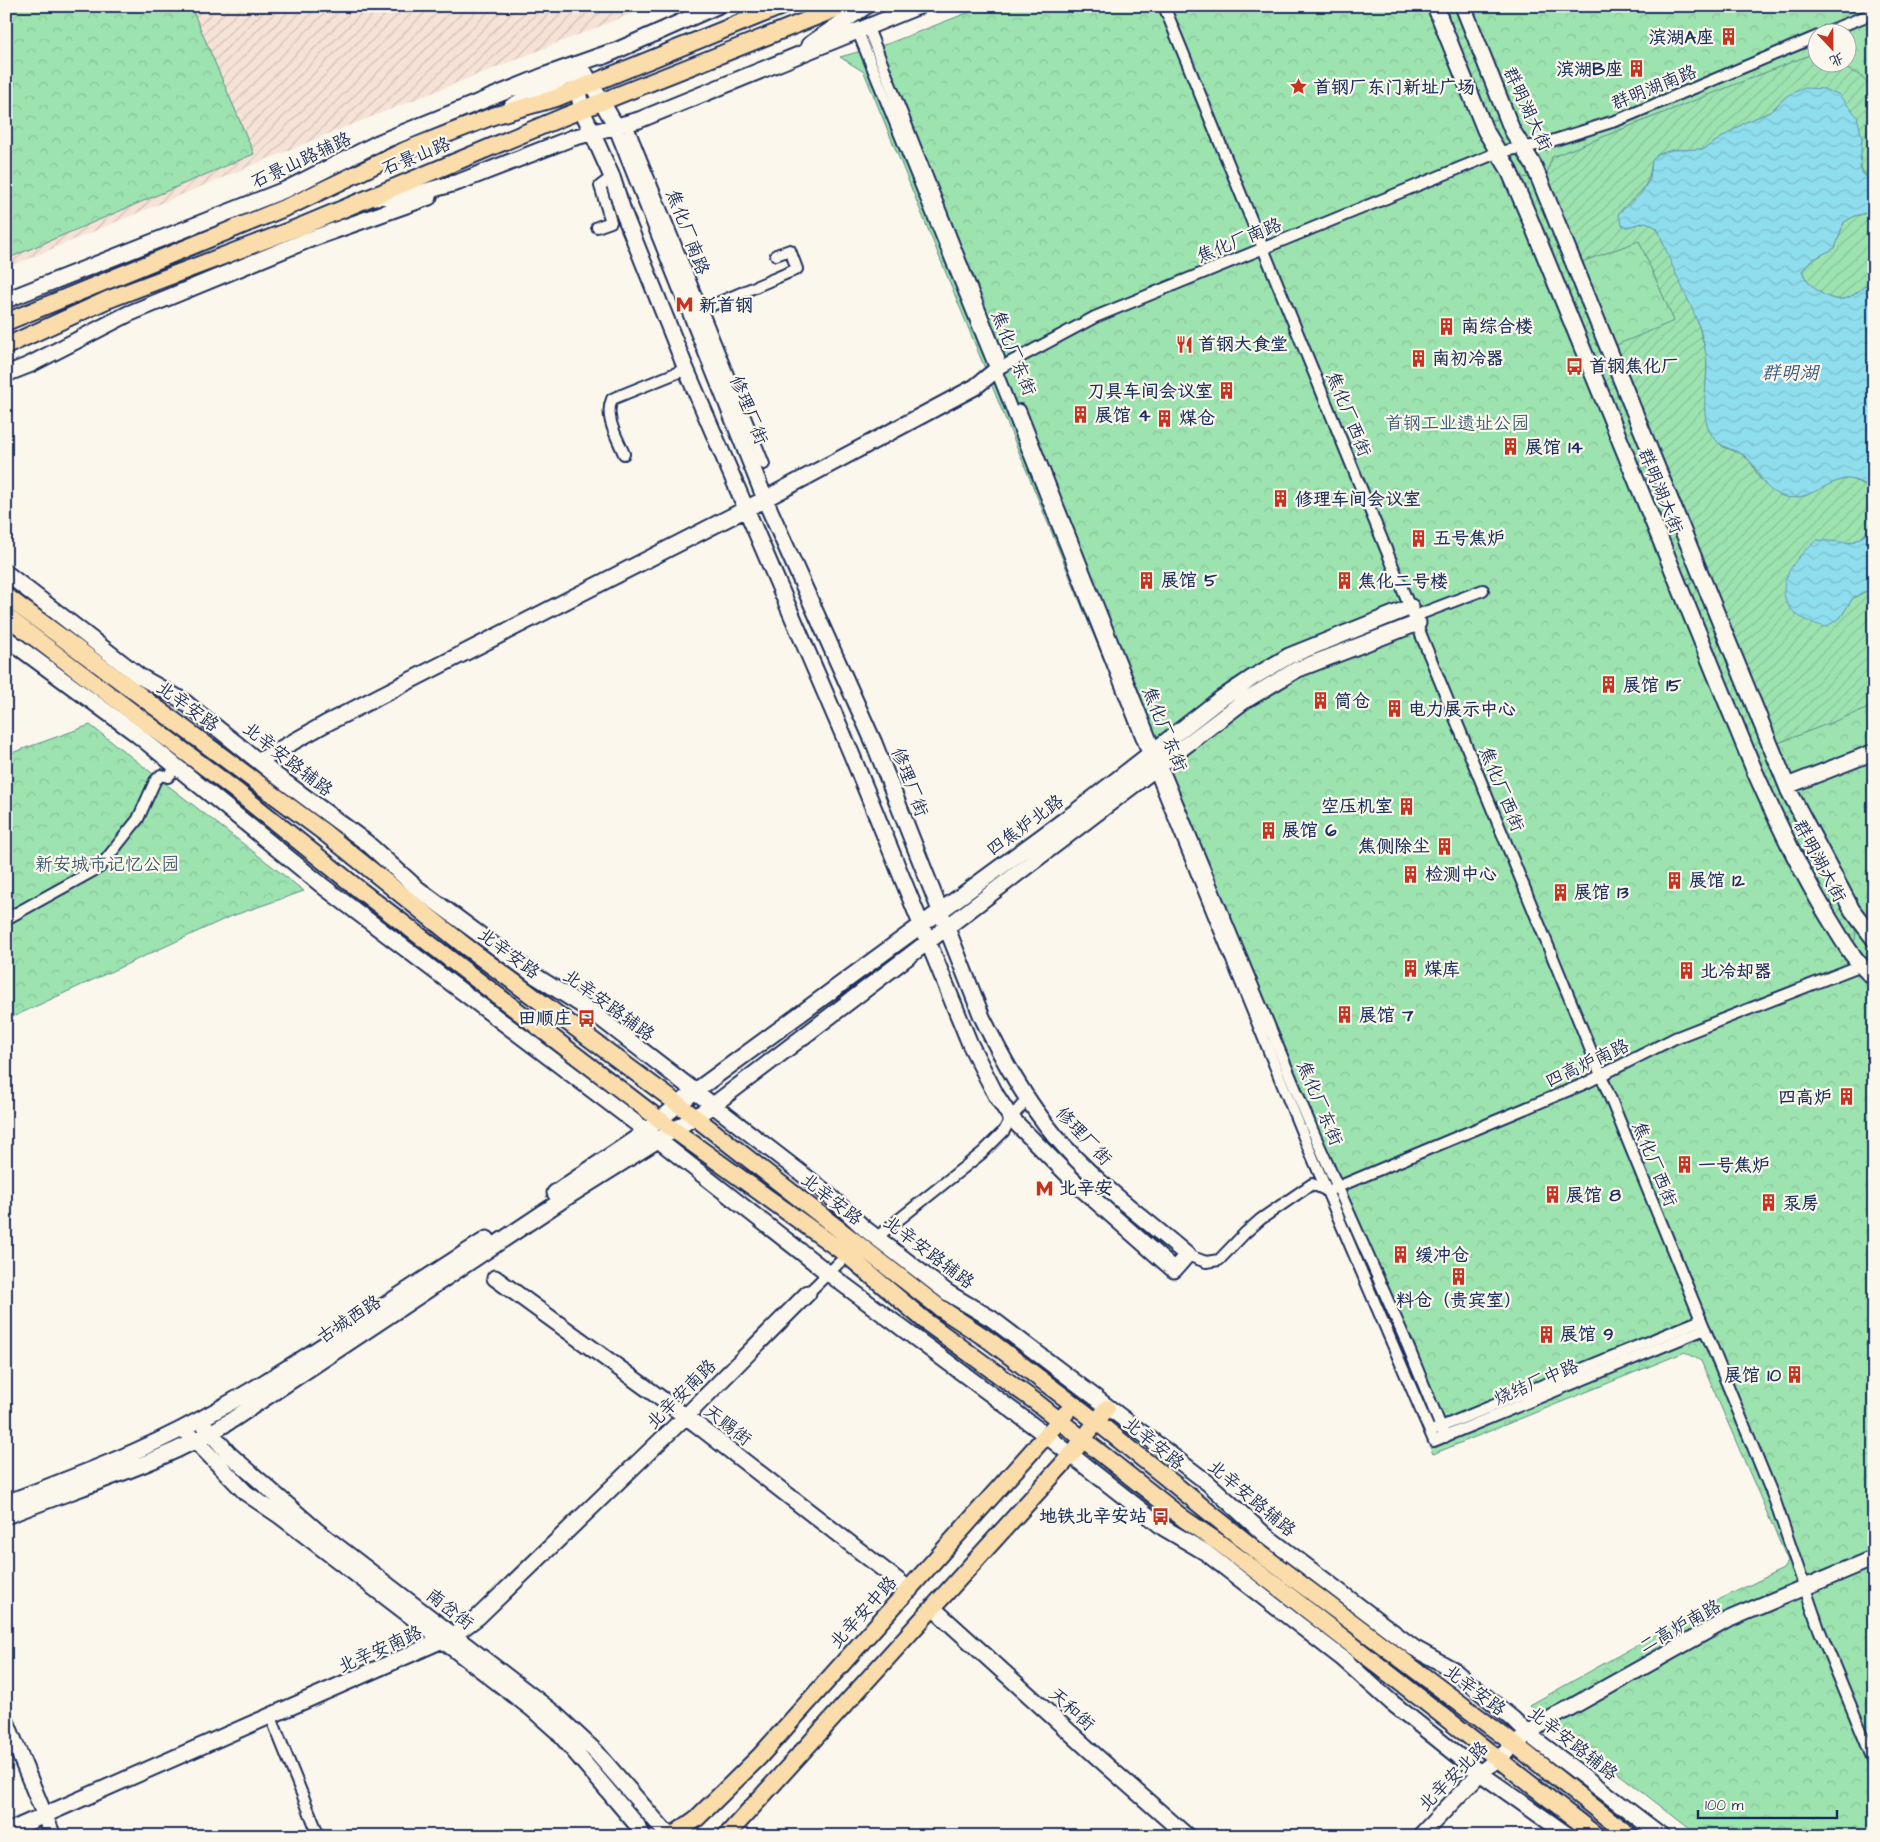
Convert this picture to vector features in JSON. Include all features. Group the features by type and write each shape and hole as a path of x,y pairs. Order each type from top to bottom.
{"main road":[{"name":"石景山路","path":"6,322 294,204 406,150 492,116 556,98 782,6"},
{"name":"石景山路","path":"6,346 107,300 302,226 582,110 843,6"},
{"name":"北辛安路","path":"6,596 230,761 464,945 678,1104 940,1308 990,1341 1097,1422 1315,1596 1514,1744 1630,1836"},
{"name":"北辛安路","path":"6,616 660,1120 675,1129 846,1255 929,1324 1060,1421 1184,1519 1283,1591 1597,1836"},
{"name":"北辛安中路","path":"670,1836 696,1819 734,1784 910,1590 1047,1436 1073,1404"},
{"path":"726,1836 1071,1455 1107,1408"}],"street":[{"name":"石景山路","path":"492,116 610,52 717,6"},
{"path":"741,80 805,48 866,6"},
{"path":"6,374 29,365 128,314 175,294 359,220 414,204 459,182 572,138 621,125 741,80 919,6"},
{"name":"焦化厂西街","path":"1164,6 1603,1075 1775,1500 1804,1587 1874,1762"},
{"name":"群明湖大街","path":"1435,6 1485,130 1499,152 1531,222 1755,772 1792,854 1824,910 1874,978"},
{"name":"群明湖大街","path":"1463,6 1512,130 1534,166 1786,786 1852,910 1874,940"},
{"path":"1851,22 1874,13"},
{"name":"焦化厂东街","path":"863,30 1328,1190 1434,1441"},
{"name":"群明湖南路","path":"1499,152 1523,148 1618,120 1808,40"},
{"name":"石景山路辅路","path":"6,300 287,189 380,142 546,75 610,52"},
{"name":"修理厂街","path":"578,70 585,86 603,102 621,125 765,499 874,743 986,1026 1003,1061 1027,1099 1057,1138 1088,1171 1188,1255"},
{"name":"修理厂街","path":"585,86 582,110 612,177 624,214 686,369"},
{"name":"焦化厂南路","path":"621,125 701,310 764,464"},
{"name":"焦化厂南路","path":"999,368 1095,318 1499,152"},
{"path":"597,227 611,222 600,186 612,177"},
{"path":"366,198 419,193 459,182"},
{"path":"701,310 798,269 790,250 776,255"},
{"path":"107,300 175,294"},
{"path":"259,761 342,715 746,509 976,387 999,368"},
{"path":"624,454 609,418 608,407 612,399 686,369 851,753 970,1044 996,1095 1011,1118 1080,1188 1174,1270 1188,1255 1206,1262 1220,1260 1256,1224 1312,1184 1328,1190"},
{"name":"北辛安路辅路","path":"6,573 139,676 182,700 367,843 418,888 537,977 591,1011 823,1190 876,1237 948,1293 992,1320 1208,1483 1265,1535 1414,1648 1452,1669 1513,1719 1528,1734 1662,1836"},
{"path":"1414,615 1483,590"},
{"path":"37,596 68,643"},
{"name":"四焦炉北路","path":"694,1117 712,1106 947,928 1155,759 1219,700 1289,656 1414,615"},
{"path":"6,638 134,732 324,887 433,967 828,1273 1047,1436 1164,1528 1205,1552 1342,1658 1391,1702 1480,1773 1569,1836"},
{"path":"119,702 134,732"},
{"path":"1786,786 1874,752"},
{"name":"焦化厂东街","path":"1155,759 1445,1437"},
{"name":"四焦炉北路","path":"678,1104 1078,810 1155,759"},
{"path":"6,919 100,867 138,819 155,781 161,775 168,777 176,768"},
{"path":"418,888 464,945"},
{"path":"433,967 445,955"},
{"name":"四高炉南路","path":"1328,1190 1603,1075 1675,1038 1866,965"},
{"path":"486,986 518,1033"},
{"path":"910,1285 876,1237 982,1152 1004,1131 1011,1118 1027,1099"},
{"name":"古城西路","path":"6,1516 167,1455 212,1433 652,1135 660,1120 678,1104"},
{"name":"古城西路","path":"6,1503 77,1476 200,1420 303,1359 652,1135 675,1129 694,1117"},
{"path":"808,1293 846,1255"},
{"name":"天赐街","path":"495,1278 686,1416 910,1590"},
{"name":"北辛安南路","path":"6,1832 448,1639 478,1616 686,1416 808,1293"},
{"name":"烧结厂中路","path":"1430,1431 1703,1324"},
{"name":"烧结厂中路","path":"1434,1441 1703,1324"},
{"name":"南岔街","path":"200,1420 229,1454 316,1530 558,1732 637,1825 643,1836"},
{"name":"南岔街","path":"183,1428 246,1493 448,1639 554,1712 596,1752 670,1836"},
{"path":"1265,1535 1315,1596"},
{"name":"二高炉南路","path":"1514,1744 1541,1724 1727,1620 1874,1558"},
{"path":"1283,1591 1307,1631"},
{"name":"天和街","path":"933,1608 1096,1756 1188,1836"},
{"path":"271,1717 319,1836"},
{"path":"6,1720 54,1836"},
{"name":"北辛安北路","path":"1420,1836 1480,1773 1514,1744"}],"shaded area":[{"path":"6,6 651,6 318,138 6,268"}],"green space":[{"path":"6,6 198,6 192,9 254,154 9,258 6,252"},
{"name":"首钢工业遗址公园","path":"985,6 1874,6 1874,1836 1699,1836 1530,1705 1712,1603 1783,1569 1788,1561 1701,1361 1685,1352 1433,1454 1096,641 864,72 840,57 887,44"},
{"path":"1439,6 1457,6 1500,114 1495,120 1489,120"},
{"path":"1808,56 1808,72 1854,72 1865,80 1873,100 1874,183 1864,173 1860,163 1862,138 1788,95 1770,112 1746,122 1704,149 1672,150 1652,161 1650,173 1644,187 1618,214 1627,227 1646,222 1657,228 1696,316 1707,356 1705,410 1709,430 1723,447 1740,453 1750,461 1760,479 1805,496 1828,484 1848,478 1871,487 1874,485 1874,510 1866,533 1848,543 1817,540 1840,618 1853,598 1874,587 1874,706 1773,745 1614,346 1674,321 1639,241 1576,264 1544,184 1552,157"},
{"path":"1525,177 1531,178 1534,182 1695,575 1682,581 1519,182"},
{"path":"1874,211 1874,280 1854,295 1840,299 1834,299 1814,288 1802,271 1810,261 1835,248 1844,222 1855,216"},
{"path":"1696,581 1775,774 1816,859 1856,932 1855,940 1851,942 1801,864 1684,587"},
{"name":"新安城市记忆公园","path":"90,725 304,891 229,917 6,1020 6,755"}],"water":[{"name":"群明湖","path":"1805,88 1823,89 1838,94 1857,116 1862,138 1860,167 1862,173 1874,183 1874,211 1855,216 1844,222 1835,248 1810,261 1802,271 1814,288 1834,299 1850,297 1874,280 1874,485 1871,487 1855,480 1846,479 1806,495 1790,498 1775,493 1766,485 1745,456 1724,446 1713,437 1706,421 1705,411 1707,363 1704,342 1691,307 1657,228 1646,222 1627,227 1622,225 1618,214 1640,195 1650,179 1652,161 1658,154 1672,150 1704,149 1746,122 1770,112 1788,95"},
{"path":"1874,519 1874,587 1853,598 1840,618 1826,627 1807,621 1794,612 1786,601 1784,590 1786,577 1803,552 1817,540 1851,543 1865,535"}],"place":[{"name":"滨湖A座","path":"1728,37"},
{"name":"滨湖B座","path":"1637,69"},
{"name":"首钢厂东门新址广场","path":"1299,87"},
{"name":"新首钢","path":"685,305"},
{"name":"南综合楼","path":"1447,326"},
{"name":"首钢大食堂","path":"1184,344"},
{"name":"南初冷器","path":"1418,358"},
{"name":"首钢焦化厂","path":"1575,366"},
{"name":"刀具车间会议室","path":"1227,391"},
{"name":"展馆 4","path":"1081,415"},
{"name":"煤仓","path":"1165,418"},
{"name":"展馆 14","path":"1511,447"},
{"name":"修理车间会议室","path":"1281,499"},
{"name":"五号焦炉","path":"1419,538"},
{"name":"展馆 5","path":"1147,580"},
{"name":"焦化二号楼","path":"1344,581"},
{"name":"展馆 15","path":"1609,685"},
{"name":"筒仓","path":"1320,701"},
{"name":"电力展示中心","path":"1394,709"},
{"name":"空压机室","path":"1407,806"},
{"name":"展馆 6","path":"1268,830"},
{"name":"焦侧除尘","path":"1444,846"},
{"name":"检测中心","path":"1411,874"},
{"name":"展馆 12","path":"1675,880"},
{"name":"展馆 13","path":"1560,892"},
{"name":"煤库","path":"1410,969"},
{"name":"北冷却器","path":"1686,971"},
{"name":"展馆 7","path":"1345,1015"},
{"name":"田顺庄","path":"586,1018"},
{"name":"四高炉","path":"1846,1097"},
{"name":"一号焦炉","path":"1684,1165"},
{"name":"北辛安","path":"1045,1188"},
{"name":"展馆 8","path":"1552,1195"},
{"name":"泵房","path":"1769,1203"},
{"name":"缓冲仓","path":"1401,1255"},
{"name":"料仓（贵宾室）","path":"1459,1277"},
{"name":"展馆 9","path":"1546,1334"},
{"name":"展馆 10","path":"1795,1375"},
{"name":"地铁北辛安站","path":"1161,1516"}]}
